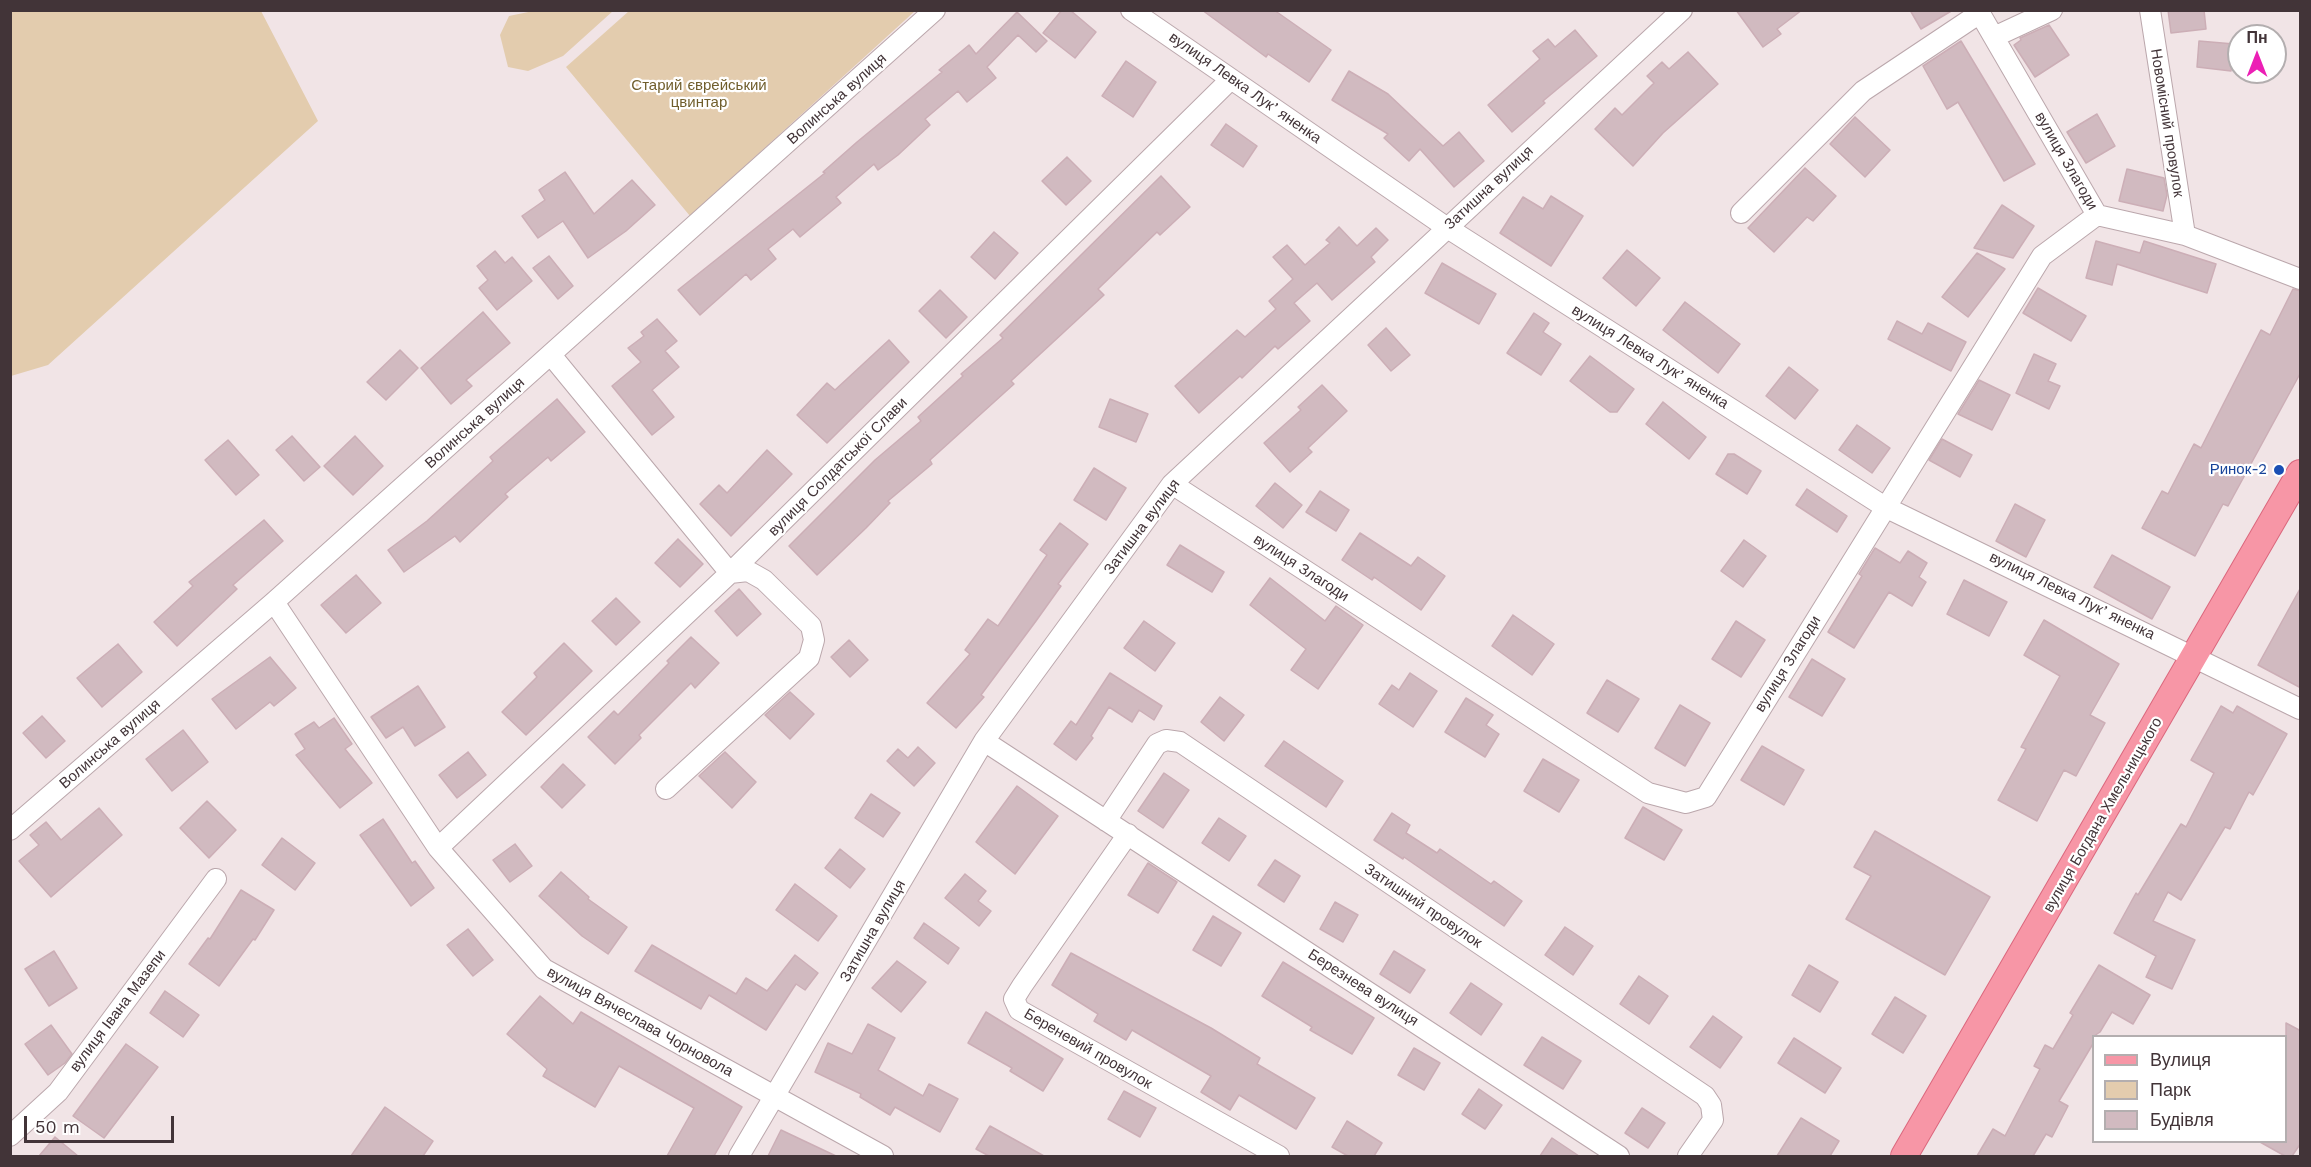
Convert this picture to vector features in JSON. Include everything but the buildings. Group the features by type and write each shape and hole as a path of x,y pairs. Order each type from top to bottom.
{"main road":[{"name":"вулиця Богдана Хмельницького","path":"1904,1156 2301,473"}],"street":[{"name":"Волинська вулиця","path":"10,830 274,602 935,10"},
{"name":"вулиця Левка Лукʼяненка","path":"1131,10 1446,227 1885,507 2196,656 2301,709"},
{"name":"Затишна вулиця","path":"739,1156 984,741 1172,484 1682,10"},
{"path":"1994,37 2052,10"},
{"name":"Новомісний провулок","path":"2150,10 2185,235"},
{"name":"вулиця Злагоди","path":"1172,484 1648,793 1686,803 1706,797 2042,256 2097,215 1979,12 1863,91 1741,213"},
{"name":"вулиця Солдатської Слави","path":"438,848 730,573 1231,79"},
{"path":"2097,215 2185,235 2301,279"},
{"path":"551,355 730,573 748,571 764,580 811,626 814,640 809,658 666,789"},
{"name":"вулиця Вячеслава Чорновола","path":"274,602 438,848 544,969 883,1156"},
{"name":"Затишний провулок","path":"1106,821 1157,744 1166,740 1180,742 1705,1096 1711,1105 1713,1120 1688,1156"},
{"name":"Березнева вулиця","path":"984,741 1620,1156"},
{"name":"Береневий провулок","path":"1128,834 1022,986 1014,999 1019,1010 1279,1156"},
{"name":"вулиця Івана Мазепи","path":"10,1136 58,1092 216,879"}],"green space":[{"path":"11,10 261,11 318,121 48,365 11,376"},
{"path":"538,10 613,11 563,56 528,71 508,67 500,35 509,16"},
{"name":"Старий єврейський цвинтар","path":"629,11 915,11 690,216 566,67"}],"place":[{"name":"Ринок-2","path":"2279,470"}]}
